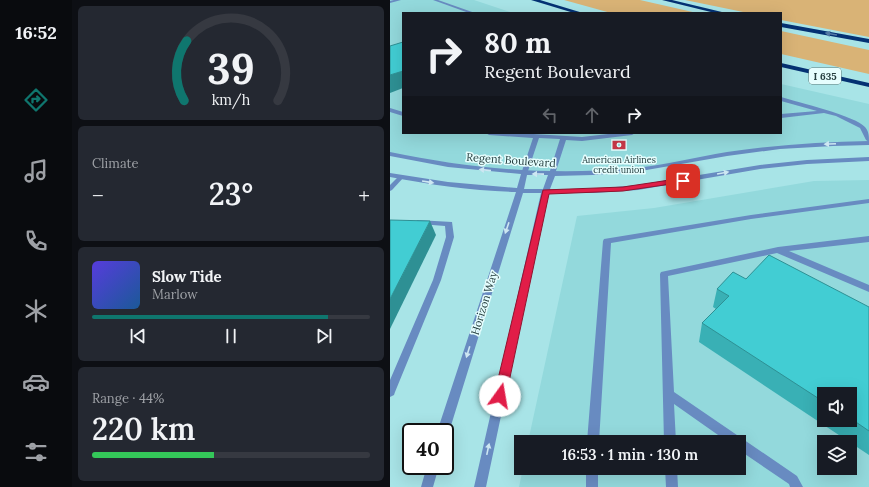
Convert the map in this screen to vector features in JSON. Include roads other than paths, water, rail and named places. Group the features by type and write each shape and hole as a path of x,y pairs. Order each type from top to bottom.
{"highway":[{"path":"534,0 576,12"},
{"path":"664,0 718,12"},
{"path":"782,25 869,41"},
{"name":"I 635","path":"782,65 869,85"}],"street":[{"path":"390,2 399,0"},
{"path":"435,0 471,12"},
{"path":"782,99 838,115 862,127 869,140"},
{"path":"390,110 402,114"},
{"path":"782,116 826,111"},
{"path":"505,134 582,139 624,134"},
{"name":"Horizon Way","path":"446,423 537,136"},
{"path":"480,487 546,192 563,138"},
{"name":"Regent Boulevard","path":"390,154 451,166 524,174 552,174 622,172 768,149 824,144 869,143"},
{"path":"390,175 458,186 546,192 623,189 790,164 869,159"},
{"path":"390,189 401,177"},
{"path":"593,435 607,241 751,217 869,201"},
{"path":"390,392 437,280 450,237 449,224 412,222"},
{"path":"670,435 664,274 778,250 869,239"},
{"path":"778,250 869,289"},
{"path":"668,394 728,435"},
{"path":"746,448 793,480 797,487"},
{"path":"427,487 430,475"},
{"path":"592,475 592,487"},
{"path":"671,475 672,487"}],"place":[{"name":"American Airlines credit union","path":"619,145"}]}
